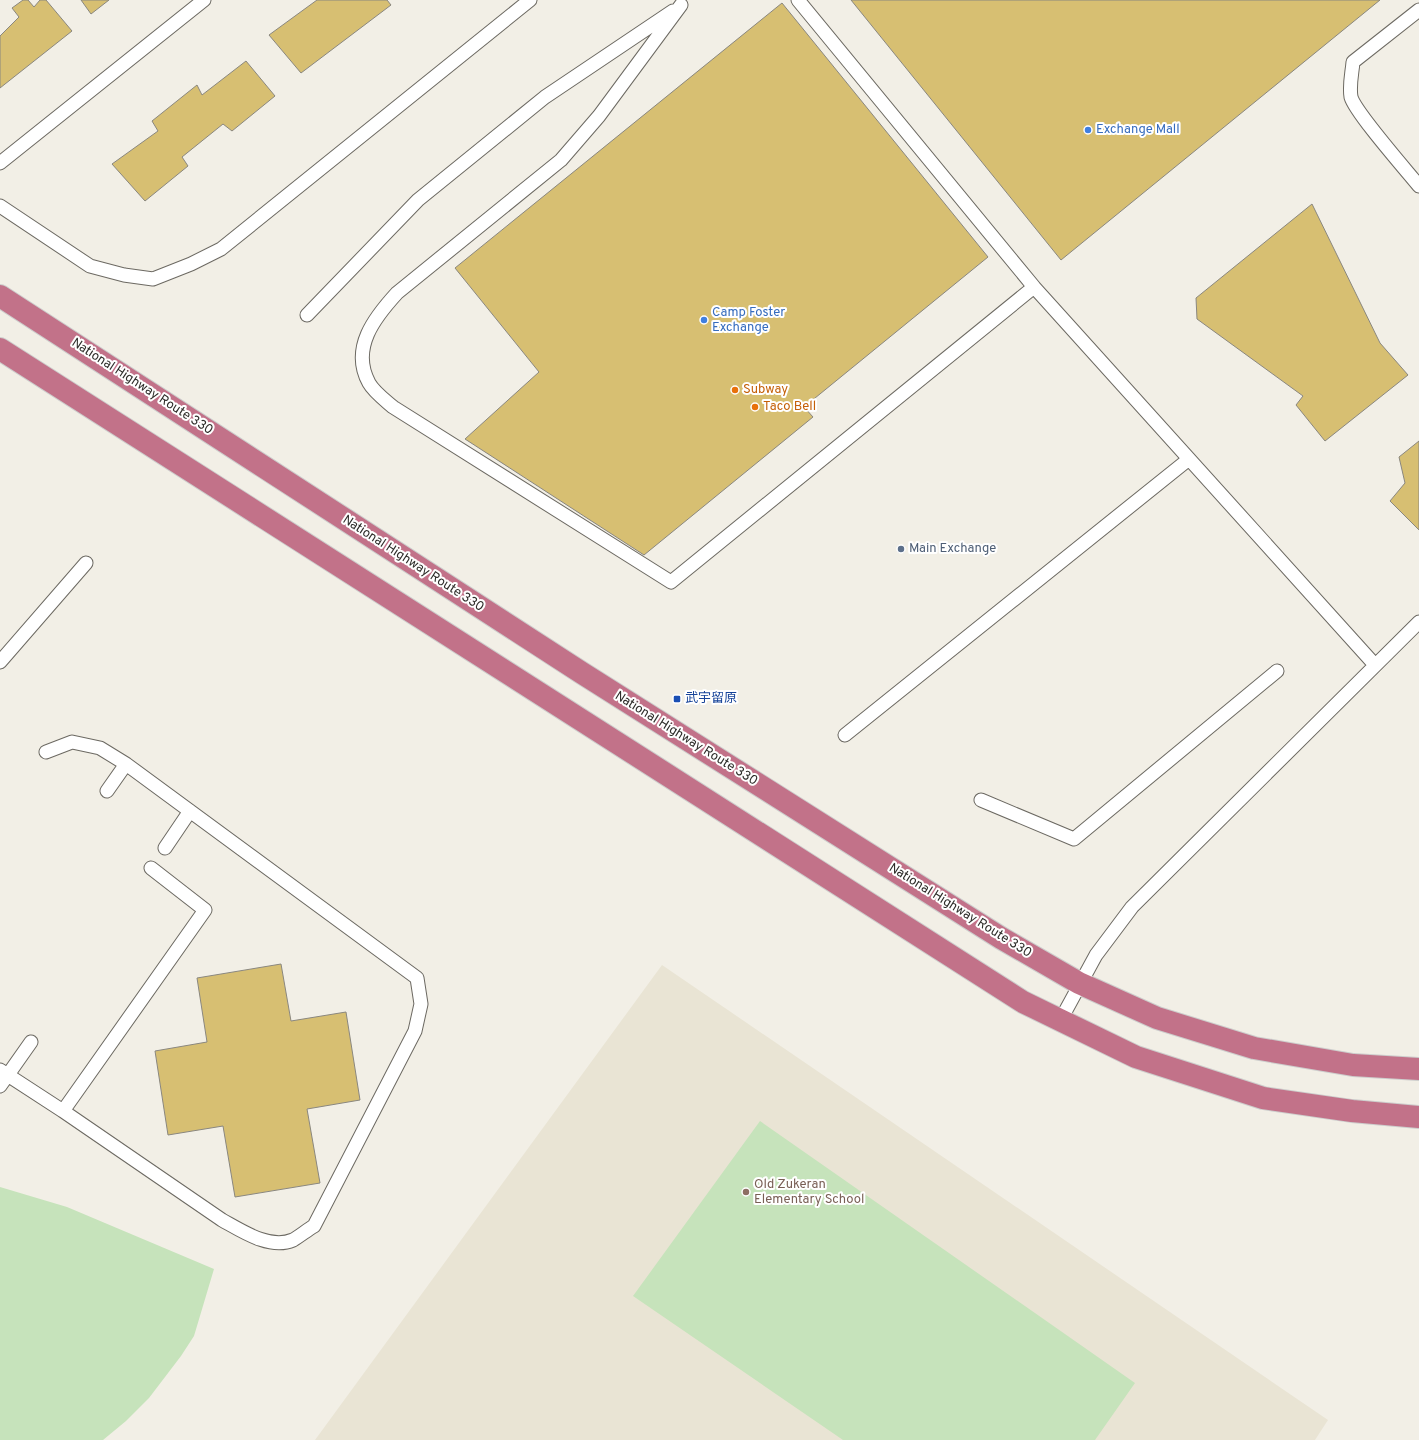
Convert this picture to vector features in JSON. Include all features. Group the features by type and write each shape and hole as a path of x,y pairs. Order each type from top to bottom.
{"highway":[{"name":"National Highway Route 330","path":"0,296 582,673 1001,938 1079,983 1157,1018 1211,1036 1254,1048 1353,1065 1419,1069"},
{"path":"0,349 976,974 1023,1002 1136,1057 1263,1098 1352,1111 1419,1117"}],"lane":[{"path":"0,162 204,0"},
{"path":"0,206 90,266 124,275 153,279 191,264 221,249 530,0"},
{"path":"798,0 1034,287 1375,665"},
{"path":"684,2 599,116 561,160 397,293 380,312 364,340 362,360 369,383 393,407 672,582 1034,287"},
{"path":"307,315 418,200 545,97 684,2"},
{"path":"1419,10 1353,62 1350,82 1351,98 1360,112 1419,186"},
{"path":"845,735 1189,459"},
{"path":"0,662 86,562"},
{"path":"1060,1021 1079,983 1096,955 1132,908 1419,622"},
{"path":"981,800 1074,839 1277,671"},
{"path":"4,1072 222,1220 247,1234 272,1242 292,1240 314,1226 415,1031 421,1004 417,978 126,764 100,748 72,742 46,752"},
{"path":"107,791 126,764"},
{"path":"164,848 190,811"},
{"path":"63,1111 205,910 151,868"},
{"path":"0,1086 4,1072 32,1042"}],"shaded area":[{"name":"Old Zukeran Elementary School","path":"662,965 1328,1420 1315,1440 315,1440"}],"green space":[{"path":"760,1121 1135,1383 1095,1440 843,1440 633,1296"},
{"path":"0,1187 67,1207 214,1269 194,1336 181,1356 149,1398 126,1421 103,1440 0,1440"}],"building":[{"path":"23,0 28,0 34,7 40,0 46,0 72,31 0,88 0,36 19,17 12,8"},
{"path":"81,0 109,0 91,14"},
{"path":"317,0 387,0 391,5 301,73 269,35"},
{"name":"Exchange Mall","path":"851,0 1380,0 1061,260"},
{"name":"Camp Foster Exchange","path":"782,3 988,257 804,407 813,417 644,555 465,439 539,372 455,268"},
{"path":"246,61 275,96 232,131 223,124 182,157 188,166 145,201 112,164 158,131 152,121 197,85 202,95"},
{"path":"1312,204 1380,343 1408,375 1325,441 1296,405 1303,396 1197,319 1196,298"},
{"path":"1419,441 1419,530 1390,501 1405,483 1399,457"},
{"path":"281,964 291,1021 346,1012 360,1100 307,1109 320,1183 235,1197 223,1126 168,1135 155,1051 207,1042 197,978"}],"place":[{"name":"Exchange Mall","path":"1088,130"},
{"name":"Camp Foster Exchange","path":"704,320"},
{"name":"Subway","path":"735,390"},
{"name":"Taco Bell","path":"755,407"},
{"name":"Main Exchange","path":"901,549"},
{"name":"武宇留原","path":"677,699"},
{"name":"Old Zukeran Elementary School","path":"746,1192"}]}
